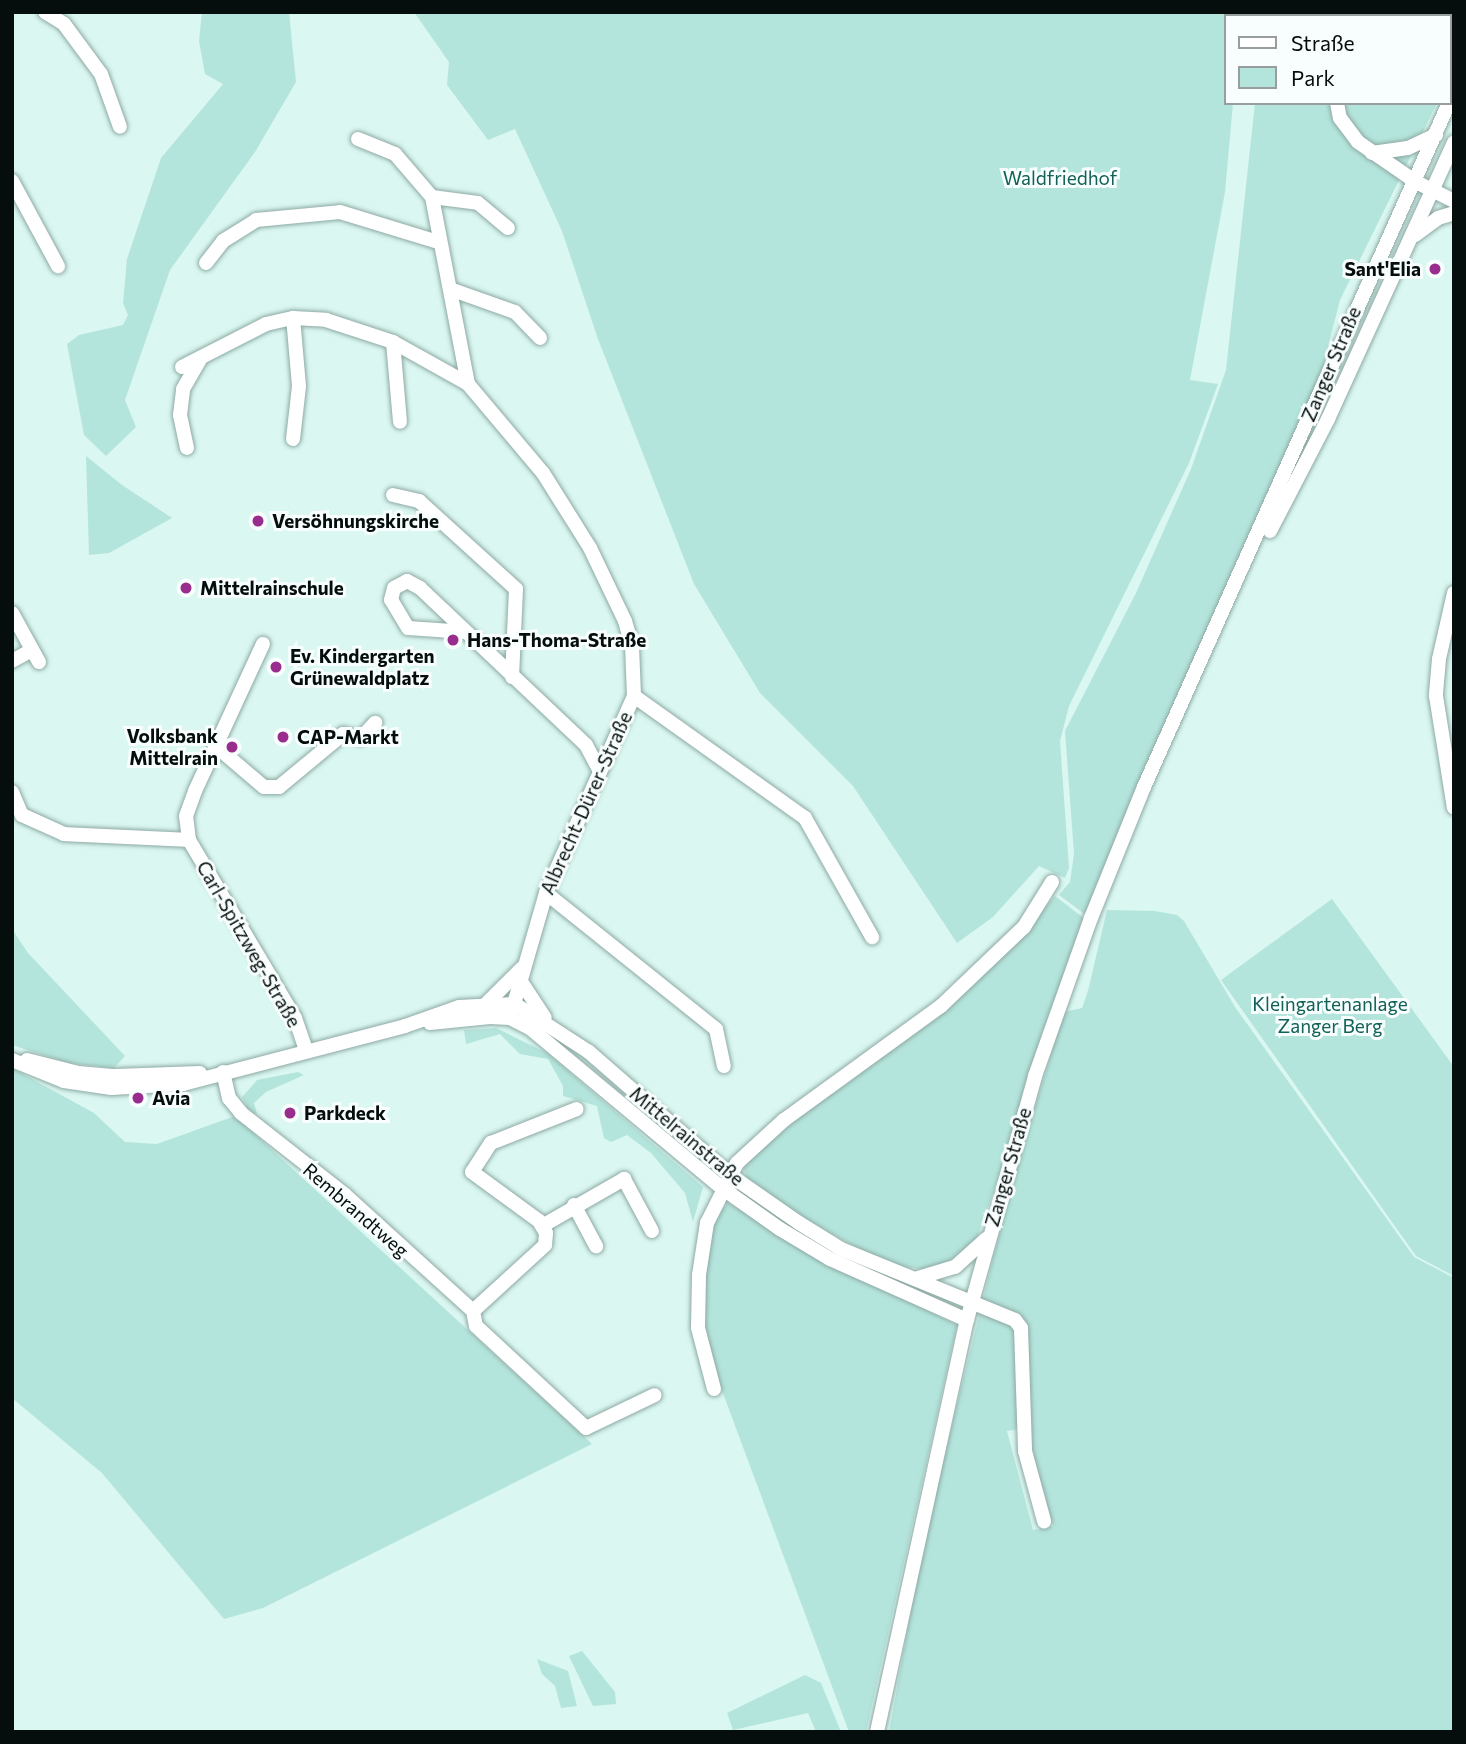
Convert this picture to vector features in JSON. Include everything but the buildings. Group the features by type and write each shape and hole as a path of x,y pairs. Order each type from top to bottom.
{"street":[{"path":"46,12 64,24 101,74 120,127"},
{"path":"1338,105 1348,130 1372,153 1416,182 1454,201"},
{"name":"Zanger Straße","path":"877,1732 967,1320 987,1238 1035,1076 1091,918 1144,787 1219,628 1360,298 1416,182 1449,105"},
{"path":"1372,153 1408,148 1436,135"},
{"path":"358,139 395,154 432,197 438,242 468,384"},
{"name":"Zanger Straße","path":"1219,628 1328,419 1454,142"},
{"path":"12,181 58,266"},
{"path":"432,197 478,203 508,228"},
{"path":"206,264 223,241 256,220 328,213 340,212 438,242"},
{"path":"1409,242 1423,227 1454,213"},
{"path":"450,289 515,312 540,338"},
{"path":"293,318 299,386 293,439"},
{"name":"Albrecht-Dürer-Straße","path":"182,367 266,324 293,318 326,320 393,342 468,384 543,473 583,534 625,621 632,646 634,696 546,893 512,1011"},
{"path":"393,342 400,422"},
{"path":"187,448 180,415 183,389 201,358"},
{"path":"393,495 419,501 516,589 512,677"},
{"path":"466,632 408,628 391,600 394,589 413,582 586,745 600,771"},
{"path":"1453,600 1436,696 1454,808"},
{"path":"12,613 36,656 12,661"},
{"name":"Carl-Spitzweg-Straße","path":"263,644 186,816 189,840 295,1018 306,1050"},
{"path":"634,696 805,818 872,937"},
{"path":"218,748 264,788 279,787 342,734 361,738 375,723"},
{"name":"Carl-Spitzweg-Straße","path":"12,792 22,815 64,834 189,840"},
{"path":"714,1389 703,1356 698,1297 707,1223 730,1175 784,1120 941,1006 1024,927 1052,882"},
{"path":"546,893 716,1029 723,1066"},
{"path":"487,1003 522,973 548,1022"},
{"name":"Mittelrainstraße","path":"405,1026 459,1007 487,1003 548,1022 730,1175 841,1250 1009,1315 1021,1328 1025,1451 1045,1521"},
{"name":"Mittelrainstraße","path":"12,1058 64,1081 111,1088 183,1084 405,1026 512,1011 722,1188 830,1259 967,1320"},
{"name":"Rembrandtweg","path":"223,1072 229,1098 241,1113 344,1194 473,1311 476,1326 586,1428 655,1395"},
{"path":"473,1311 545,1245 542,1226 472,1172 491,1143 577,1109"},
{"path":"542,1226 574,1205 624,1179 652,1231"},
{"path":"574,1205 596,1246"},
{"path":"914,1279 955,1267 987,1238"}],"green space":[{"path":"202,12 289,12 296,82 255,152 170,270 125,400 136,427 106,456 84,435 67,344 79,335 123,325 128,315 123,303 127,259 161,158 223,84 205,74 199,41"},
{"name":"Waldfriedhof","path":"414,12 1241,12 1224,14 1224,105 1233,105 1225,192 1190,380 1218,384 1189,463 1069,706 1060,741 1069,868 1065,878 1039,866 993,917 957,943 853,786 760,693 694,584 598,339 562,231 515,129 488,140 447,85 449,62"},
{"path":"1454,12 1454,72 1452,76 1452,14 1261,14"},
{"path":"1255,105 1436,105 1340,300 1321,374 1086,915 1059,895 1070,882 1074,854 1065,731 1136,593 1191,469 1226,370"},
{"path":"86,456 122,485 172,518 109,553 89,555"},
{"path":"1055,896 1085,919 1043,1030 1011,1141 974,1247 954,1262 925,1269 904,1267 868,1254 749,1186 744,1169 749,1154 1018,939"},
{"name":"Kleingartenanlage Zanger Berg","path":"1332,899 1454,1067 1454,1276 1416,1256 1221,980"},
{"path":"1107,910 1155,911 1177,915 1184,921 1235,1007 1414,1257 1454,1278 1454,1732 889,1732 924,1539 1011,1186 1064,1012 1082,1008","holes":["1026,1428 1053,1526 1033,1530 1007,1431"]},
{"path":"12,929 28,953 125,1056 114,1068 69,1063 12,1045"},
{"path":"496,1028 547,1053 703,1187 693,1222 685,1193 651,1153 627,1135 611,1142 604,1138 597,1106 563,1096 563,1086 548,1059 520,1054 500,1034 466,1044 464,1030"},
{"path":"12,1068 94,1113 125,1142 157,1144 235,1116 592,1444 263,1608 224,1619 102,1473 12,1398"},
{"path":"298,1072 304,1075 266,1092 254,1103 257,1114 249,1111 242,1097 257,1080"},
{"path":"728,1203 827,1261 957,1325 866,1732 849,1732 705,1345 702,1285 713,1222"},
{"path":"582,1651 615,1692 616,1704 593,1706 569,1656"},
{"path":"537,1659 568,1671 577,1706 561,1708 555,1686 542,1674"},
{"path":"805,1675 821,1683 841,1732 816,1732 808,1713 733,1730 727,1713"}],"place":[{"name":"Sant'Elia","path":"1435,269"},
{"name":"Versöhnungskirche","path":"258,521"},
{"name":"Mittelrainschule","path":"186,588"},
{"name":"Hans-Thoma-Straße","path":"453,640"},
{"name":"Ev. Kindergarten Grünewaldplatz","path":"276,667"},
{"name":"CAP-Markt","path":"283,737"},
{"name":"Volksbank Mittelrain","path":"232,747"},
{"name":"Avia","path":"138,1098"},
{"name":"Parkdeck","path":"290,1113"}]}
